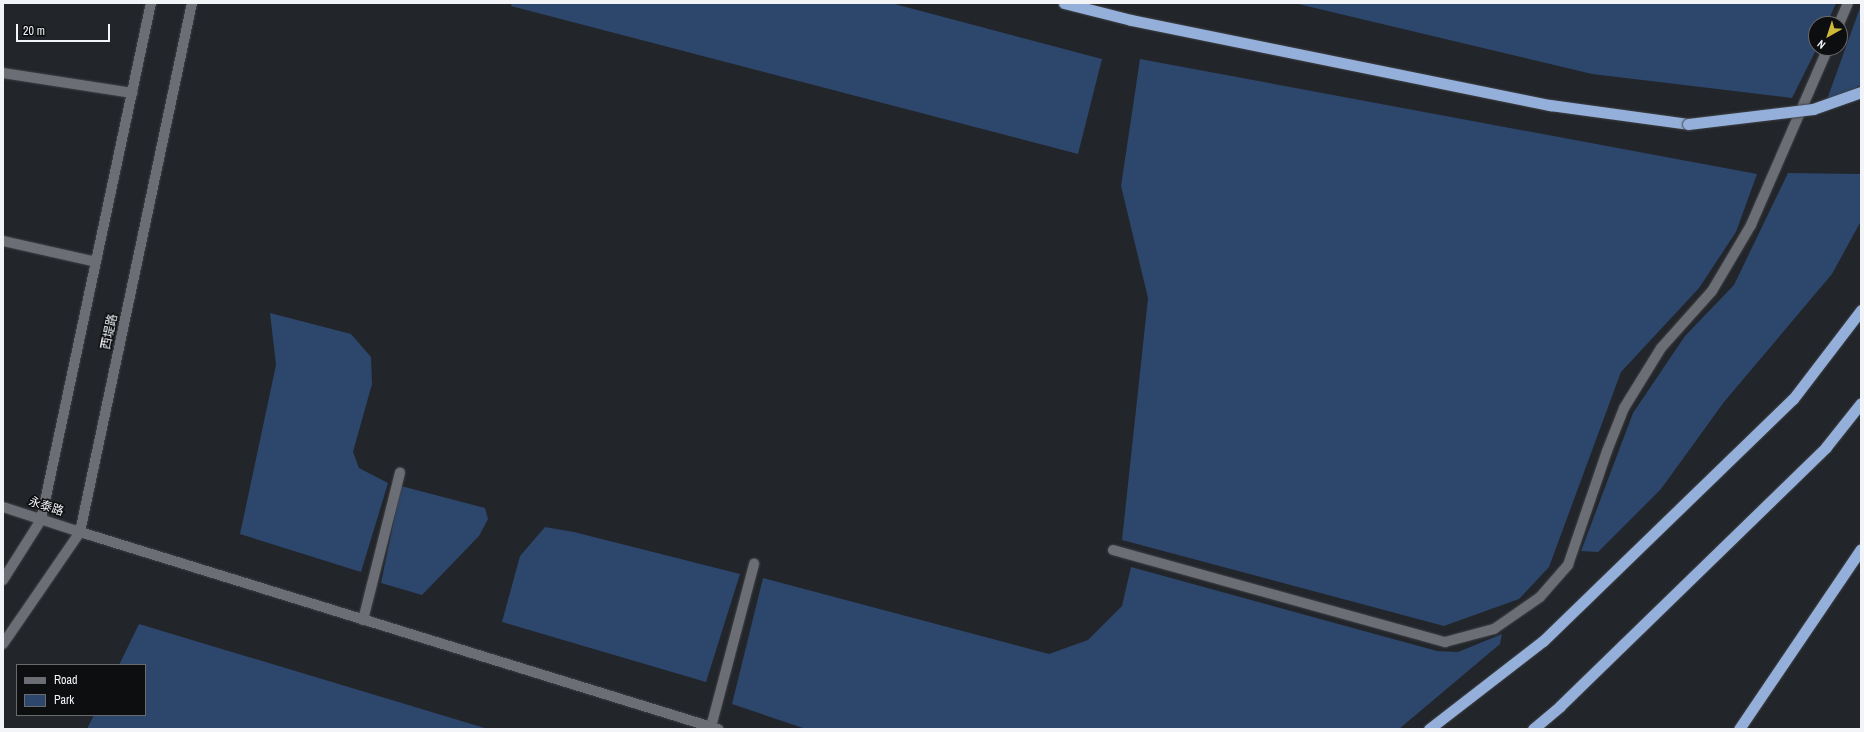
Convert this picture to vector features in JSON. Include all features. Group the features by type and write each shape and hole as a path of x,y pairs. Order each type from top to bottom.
{"highway":[{"path":"1064,3 1130,20 1542,104 1688,124 1812,109 1861,92"},
{"path":"1429,729 1544,640 1771,421 1793,399 1861,310"},
{"path":"1533,729 1560,706 1826,447 1861,403"},
{"path":"1739,729 1861,549"}],"street":[{"path":"3,580 41,520 151,3"},
{"name":"西堤路","path":"3,644 80,532 192,3"},
{"path":"1842,16 1848,3"},
{"path":"1113,550 1444,642 1494,628 1540,597 1568,565 1607,451 1624,408 1661,348 1712,292 1751,225 1825,56"},
{"path":"3,73 132,93"},
{"path":"3,241 96,262"},
{"path":"363,620 400,473"},
{"name":"永泰路","path":"3,507 712,728"},
{"path":"712,728 754,564"}],"green space":[{"path":"512,3 891,3 1102,59 1078,154 511,6"},
{"path":"1294,3 1836,3 1830,16 1808,16 1808,56 1813,56 1792,98 1592,74"},
{"path":"1861,5 1861,85 1825,105 1843,56 1848,56 1848,41"},
{"path":"1140,59 1757,174 1736,232 1699,288 1621,372 1549,567 1519,599 1444,626 1122,540 1148,298 1121,186"},
{"path":"1788,173 1861,174 1861,221 1832,274 1724,402 1661,489 1598,552 1581,551 1633,413 1685,336 1734,285"},
{"path":"270,313 351,334 371,357 372,384 353,452 359,468 388,483 361,572 240,534 276,365"},
{"path":"401,486 485,508 488,519 479,536 422,595 381,583"},
{"path":"545,527 574,532 740,574 706,682 502,622 520,556"},
{"path":"1131,567 1437,651 1458,652 1502,634 1500,644 1399,729 806,729 732,704 763,578 1049,654 1088,640 1122,606"},
{"path":"139,624 488,729 87,729 94,716 146,716 146,664 119,664"}]}
